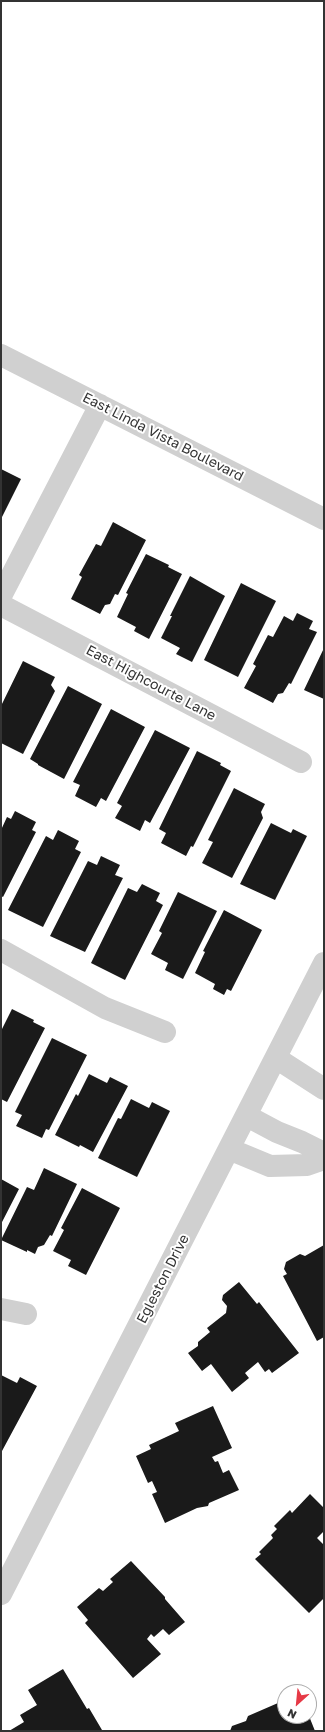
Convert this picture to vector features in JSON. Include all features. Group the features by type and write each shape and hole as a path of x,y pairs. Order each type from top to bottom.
{"street":[{"name":"East Linda Vista Boulevard","path":"1,356 324,519"},
{"path":"1,596 100,405"},
{"name":"East Highcourte Lane","path":"1,604 301,762"},
{"path":"1,950 105,1008 165,1032"},
{"name":"Egleston Drive","path":"1,1594 324,963"},
{"path":"276,1058 324,1089"},
{"path":"246,1116 277,1132 324,1152"},
{"path":"230,1149 270,1166 307,1165 324,1159"},
{"path":"1,1309 26,1314"}],"building":[{"path":"1,469 21,479 1,519"},
{"path":"113,522 146,540 118,595 115,594 110,604 105,605 100,614 71,599 82,577 79,575 96,544 101,546"},
{"path":"146,554 169,565 168,567 182,574 149,639 134,631 136,627 117,617 128,594 126,593"},
{"path":"190,576 225,596 192,662 176,654 180,648 161,638"},
{"path":"241,583 276,601 238,677 204,660"},
{"path":"297,613 313,621 309,629 317,632 291,684 289,683 283,693 278,694 273,703 244,688 256,666 253,664 268,635 273,637 284,616 293,621"},
{"path":"324,648 324,699 304,690"},
{"path":"23,661 55,677 51,685 55,691 23,754 1,743 1,706"},
{"path":"68,686 102,704 64,779 30,759"},
{"path":"111,709 145,727 106,801 101,798 96,807 75,796 80,785 73,782"},
{"path":"155,730 190,748 150,823 145,820 140,831 115,818 122,806 117,803"},
{"path":"197,751 221,763 220,765 231,771 193,847 191,846 186,856 161,843 166,833 159,829"},
{"path":"234,788 265,804 261,812 263,818 232,878 202,863 213,842 208,840"},
{"path":"15,811 36,822 32,830 36,832 3,897 1,896 1,830 7,817 11,819"},
{"path":"271,823 291,833 293,829 307,836 275,900 240,884"},
{"path":"58,830 79,841 75,849 81,852 43,927 8,910 46,836 53,840"},
{"path":"101,856 120,865 115,875 123,878 85,952 50,936 88,861 97,865"},
{"path":"142,884 160,893 156,901 163,905 125,980 91,963 128,888 137,892"},
{"path":"178,892 217,911 183,979 165,970 168,963 151,954 162,933 159,931"},
{"path":"224,910 262,930 231,991 227,989 224,995 213,989 215,984 195,973 205,952 203,951"},
{"path":"12,1009 34,1020 33,1022 45,1028 7,1102 1,1099 1,1031"},
{"path":"52,1038 87,1055 49,1130 46,1129 42,1138 16,1126 22,1115 15,1112"},
{"path":"89,1074 107,1083 110,1077 128,1086 93,1152 55,1135 76,1094 78,1096"},
{"path":"131,1099 149,1108 152,1102 170,1111 137,1177 98,1158 118,1118 121,1119"},
{"path":"44,1168 77,1184 52,1236 50,1235 44,1245 38,1247 35,1254 1,1240 27,1187 34,1190"},
{"path":"1,1179 19,1189 1,1224"},
{"path":"82,1188 120,1208 86,1275 68,1266 71,1260 53,1251 64,1230 61,1228"},
{"path":"324,1245 324,1337 317,1341 283,1276 287,1274 284,1269 286,1262 300,1254 305,1256"},
{"path":"239,1282 257,1304 259,1302 299,1353 272,1373 269,1369 265,1372 258,1362 245,1373 249,1378 232,1392 211,1364 202,1371 188,1353 198,1346 198,1342 210,1332 207,1328 226,1313 227,1306 222,1300 223,1295"},
{"path":"1,1375 17,1383 20,1377 37,1386 2,1451 1,1451"},
{"path":"213,1406 232,1448 212,1457 215,1462 218,1461 223,1473 229,1470 239,1490 209,1503 208,1506 197,1508 165,1523 152,1494 157,1492 152,1481 148,1483 136,1456 151,1449 149,1445 179,1431 175,1423"},
{"path":"310,1494 324,1508 324,1531 317,1538 323,1544 324,1543 324,1598 309,1613 255,1559 261,1554 259,1552 273,1538 271,1535 277,1529 274,1526 290,1510 292,1513"},
{"path":"131,1561 165,1597 165,1599 185,1622 169,1635 163,1629 154,1637 151,1634 147,1639 161,1654 133,1678 85,1623 88,1620 77,1607 99,1588 103,1591 113,1582 110,1579"},
{"path":"63,1669 87,1709 89,1708 102,1730 9,1731 24,1722 20,1715 37,1705 28,1690"},
{"path":"277,1703 277,1724 312,1724 315,1731 230,1731 232,1726 246,1721 248,1716"}]}
